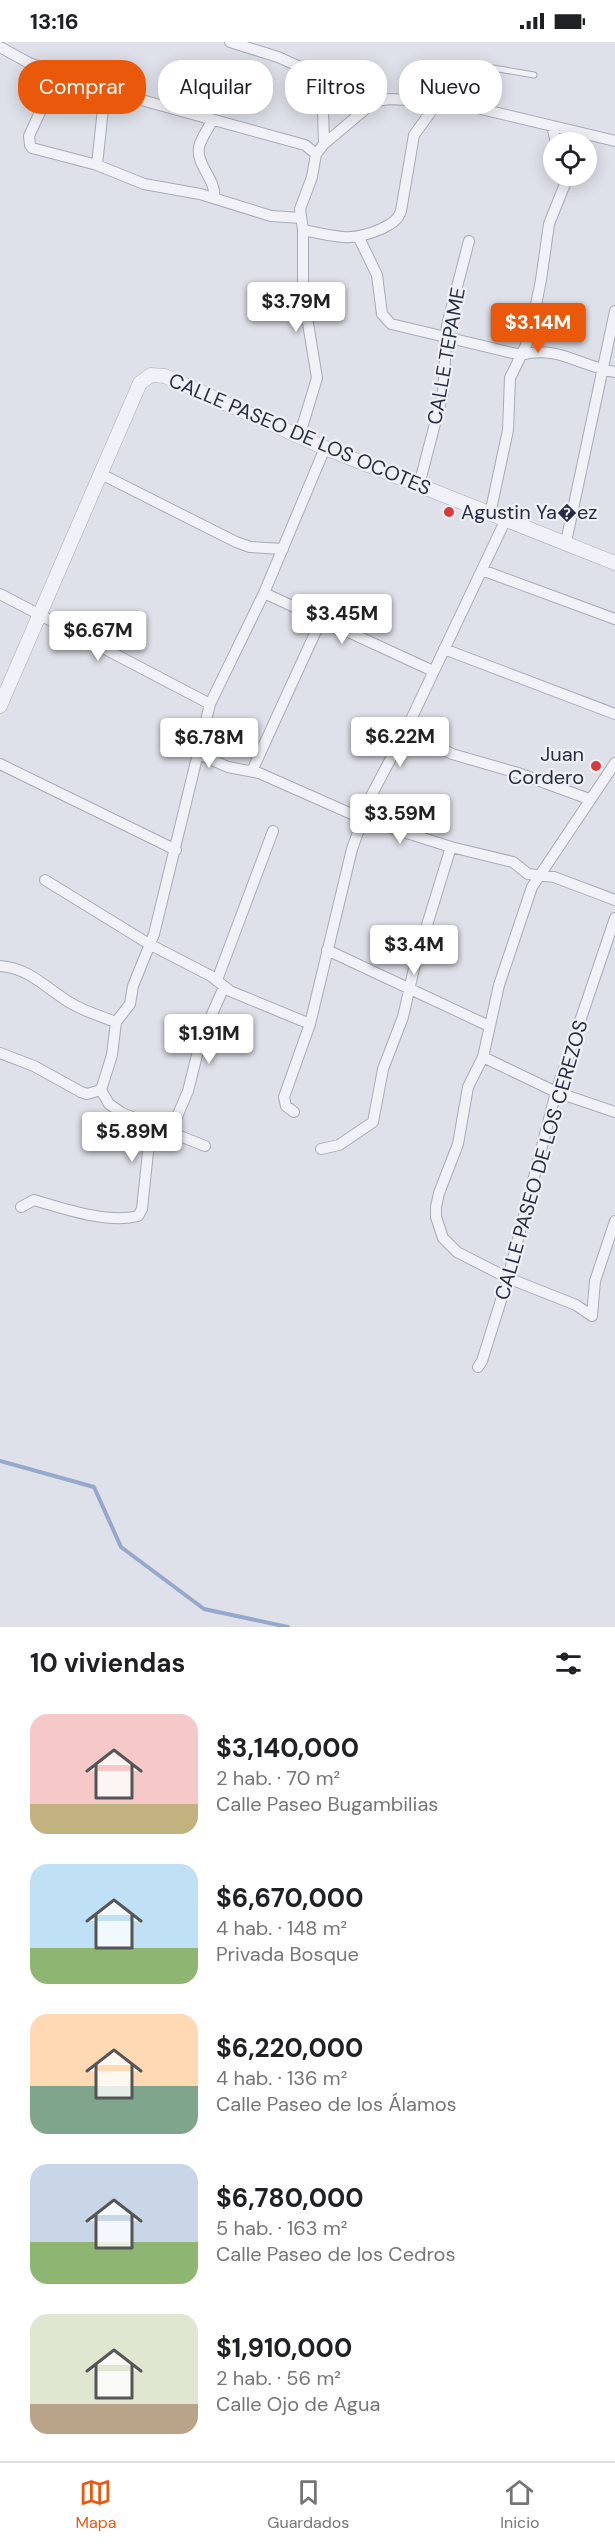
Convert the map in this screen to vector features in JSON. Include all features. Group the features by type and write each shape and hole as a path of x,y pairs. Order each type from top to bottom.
{"street":[{"path":"234,43 285,61"},
{"path":"0,47 24,60"},
{"path":"146,101 305,145 316,154"},
{"path":"39,114 29,136 30,145 37,150 97,165 144,184 214,198 339,237 359,238 397,219 414,135 429,114"},
{"path":"97,165 102,114"},
{"path":"323,114 324,144"},
{"path":"299,437 317,378 303,293 301,206 312,177 316,154 324,144 360,114"},
{"path":"502,114 615,141"},
{"path":"212,120 200,144 200,154 201,163 214,188 214,198"},
{"path":"552,126 554,132"},
{"path":"490,514 508,430 510,378 529,339 542,280 547,231 564,186"},
{"path":"359,238 377,275 382,314 391,324 520,355 544,351 615,372"},
{"name":"CALLE TEPAME","path":"419,485 443,393 446,337 470,241"},
{"path":"566,542 615,311"},
{"name":"CALLE PASEO DE LOS OCOTES","path":"101,474 140,383 151,375 165,376 325,448 615,562"},
{"path":"101,1090 112,1055 116,1022 130,1004 133,987 149,944 176,850 210,704 264,593 325,448"},
{"path":"0,706 101,474 236,542 250,547 283,549"},
{"path":"294,1112 286,1106 284,1100 310,1024 346,866 370,796 406,730 506,519"},
{"path":"482,570 615,619"},
{"path":"264,593 433,671"},
{"path":"0,594 210,704"},
{"path":"252,771 321,620"},
{"path":"444,649 615,714"},
{"path":"406,730 452,754 518,773 590,799"},
{"path":"198,754 228,767 252,771 363,819 451,847 513,862 528,874 554,876 615,900"},
{"path":"615,763 538,875 509,951 483,1057 468,1087 458,1144 439,1193 436,1217 448,1245 457,1252 508,1278 576,1305 592,1316 595,1281 615,1221"},
{"path":"0,764 176,850"},
{"path":"170,1132 188,1091 201,1039 273,831"},
{"path":"321,1149 339,1145 373,1122 379,1083 403,1017 415,964 451,847"},
{"path":"45,880 149,944 221,984 310,1024"},
{"name":"CALLE PASEO DE LOS CEREZOS","path":"478,1367 482,1361 508,1278 556,1092 615,918"},
{"path":"327,950 489,1026"},
{"path":"0,966 11,967 35,977 76,1006 116,1022"},
{"path":"0,1053 34,1066 81,1092 87,1094 101,1090"},
{"path":"483,1057 556,1092 615,1112"},
{"path":"101,1090 115,1109 205,1146"},
{"path":"21,1207 33,1200 108,1216 127,1218 140,1215 148,1152 157,1127"}],"lane":[{"path":"502,70 534,75"}],"waterway":[{"path":"0,1461 94,1487 121,1547 204,1609 288,1627"}],"place":[{"name":"Agustin Ya�ez","path":"449,512"},
{"name":"Juan Cordero","path":"596,766"}]}
